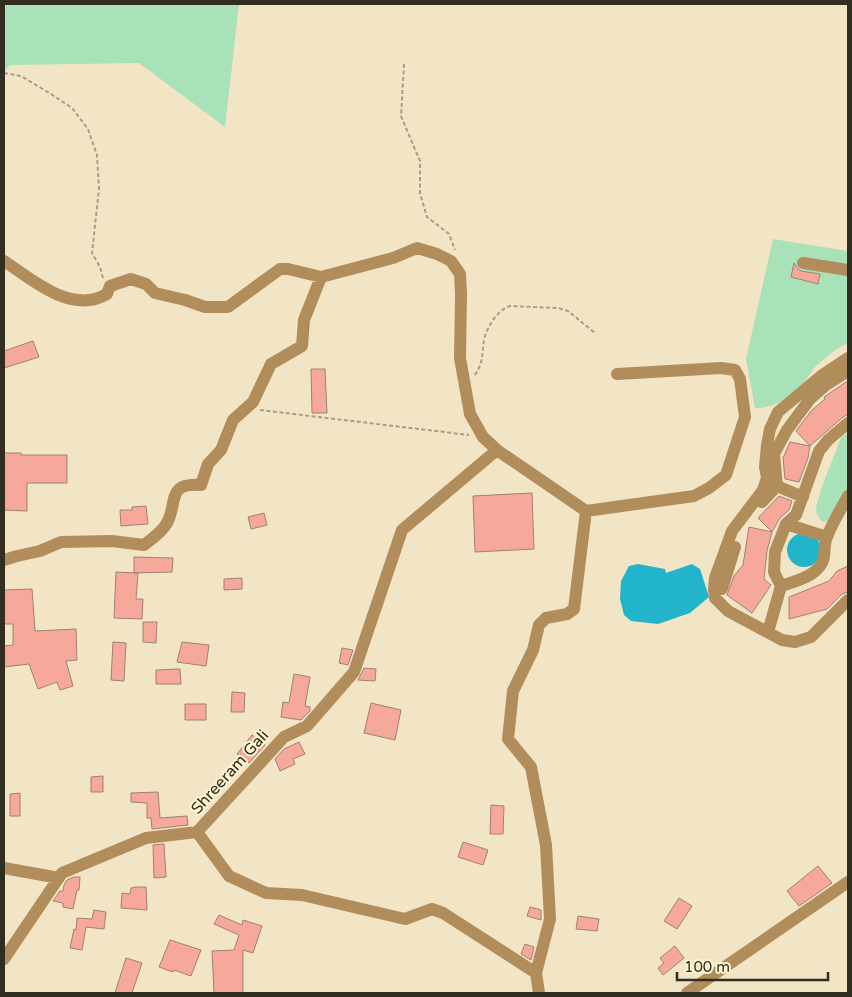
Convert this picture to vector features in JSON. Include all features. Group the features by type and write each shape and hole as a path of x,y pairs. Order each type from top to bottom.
{"street":[{"path":"4,261 53,294 86,302 107,294 110,286 131,279 146,284 155,293 205,307 228,307 280,269 288,269 321,277 393,258 417,248 438,254 451,261 460,274 460,358 470,414 483,437 497,450 586,510 694,496 709,488 726,475 745,416 740,379 735,370 721,368 617,374"},
{"path":"803,263 848,270"},
{"path":"4,560 40,551 61,542 112,541 144,545 158,534 168,522 171,504 177,491 188,484 201,485 208,464 221,450 232,420 253,402 271,364 302,346 304,320 321,277"},
{"path":"848,358 821,376 778,412 770,429 765,467 767,478 763,490 732,531 715,578 714,590 715,598 728,610 782,640 794,642 810,637 848,600"},
{"path":"722,589 742,529 762,502 777,486 774,454 787,430 810,399 826,385 848,372"},
{"path":"768,632 781,586 774,572 775,552 786,524 796,515 819,451 828,440 848,423"},
{"name":"Shreeram Gali","path":"4,959 62,873 146,838 197,832 284,737 307,726 354,672 402,530 497,450"},
{"path":"777,486 803,497"},
{"path":"781,586 798,581 821,566 827,537 848,496"},
{"path":"538,993 536,972 550,919 546,845 531,767 508,739 513,691 533,650 539,625 546,618 567,614 574,608 586,510"},
{"path":"786,524 827,537"},
{"path":"197,832 229,876 266,893 302,895 405,919 432,909 443,913 536,972"},
{"path":"4,868 59,878"},
{"path":"687,993 848,882"}],"path":[{"path":"404,64 401,116 420,161 419,188 427,217 449,234 455,249 451,261"},
{"path":"4,73 21,76 51,94 72,108 88,129 97,155 99,189 92,253 100,267 107,294"},
{"path":"466,389 481,366 485,336 503,308 510,306 558,308 568,311 595,333"},
{"path":"248,408 483,437"}],"green space":[{"path":"4,4 239,4 225,127 139,63 10,65 4,71"},
{"path":"773,239 848,251 848,343 818,364 803,384 787,398 775,404 755,408 746,359"},
{"path":"848,432 848,488 829,521 822,522 817,515 816,506 841,438"}],"water":[{"path":"804,533 811,534 816,538 820,543 820,557 816,562 811,566 804,567 797,566 792,562 788,557 787,550 788,543 792,538 797,534"},
{"path":"638,564 665,569 666,573 692,564 700,569 709,597 690,613 658,624 631,621 624,615 620,599 621,581 629,566"}],"building":[{"path":"794,263 801,271 820,274 818,284 791,277"},
{"path":"33,341 39,357 4,368 4,351"},
{"path":"311,369 325,369 327,413 312,413"},
{"path":"846,382 848,384 848,414 810,446 796,431 812,410 825,399 824,397"},
{"path":"790,442 810,446 808,458 799,482 785,479 783,458"},
{"path":"4,453 67,455 67,483 27,483 27,511 4,510"},
{"path":"532,493 534,549 475,552 473,496"},
{"path":"779,496 792,501 789,510 780,518 772,532 758,518"},
{"path":"146,506 148,524 121,526 120,510 132,510 132,507"},
{"path":"264,513 267,525 251,529 248,517"},
{"path":"749,527 772,532 767,551 764,579 771,585 752,613 727,595 734,576 743,565"},
{"path":"134,557 173,558 172,572 134,573"},
{"path":"848,566 848,592 842,594 827,609 789,619 789,597 829,581 837,571"},
{"path":"116,572 138,573 136,599 143,599 142,619 114,618"},
{"path":"242,578 242,589 224,590 224,579"},
{"path":"32,589 35,631 76,629 77,660 66,661 73,686 60,690 57,682 38,689 29,664 4,667 4,646 13,645 13,624 4,624 4,590"},
{"path":"143,622 157,622 156,643 143,642"},
{"path":"113,642 126,643 124,681 111,680"},
{"path":"182,642 209,645 206,666 177,662"},
{"path":"342,648 353,650 348,665 339,663"},
{"path":"364,668 376,669 375,681 358,680"},
{"path":"180,669 181,684 156,684 156,670"},
{"path":"294,674 310,677 305,706 310,707 310,711 301,720 281,717 283,702 289,703"},
{"path":"232,692 245,693 244,712 231,712"},
{"path":"371,703 401,710 395,740 364,733"},
{"path":"185,704 206,704 206,720 185,720"},
{"path":"252,735 265,745 249,763 237,754"},
{"path":"299,742 305,754 293,759 295,764 280,771 275,759 284,749"},
{"path":"103,776 103,792 91,792 91,777"},
{"path":"158,792 160,818 187,816 188,825 152,829 151,818 147,818 147,803 131,802 131,793"},
{"path":"20,793 20,816 10,816 10,794"},
{"path":"491,805 504,806 503,834 490,834"},
{"path":"463,842 488,850 483,865 458,857"},
{"path":"164,844 166,877 154,878 153,845"},
{"path":"818,866 832,883 799,906 787,891"},
{"path":"80,877 79,890 77,890 73,909 63,907 63,903 53,901 60,891 63,891 67,880"},
{"path":"146,887 147,910 121,908 122,893 130,894 131,888"},
{"path":"679,898 692,906 677,929 664,921"},
{"path":"530,907 541,910 541,920 527,916"},
{"path":"94,910 106,912 104,929 86,927 82,950 70,948 74,929 76,930 77,918 92,919"},
{"path":"219,915 242,925 243,920 262,926 253,953 243,950 243,993 214,993 212,951 234,950 239,935 214,924"},
{"path":"578,916 599,919 597,931 576,929"},
{"path":"170,940 201,950 191,976 159,967"},
{"path":"525,944 534,947 531,960 521,954"},
{"path":"675,946 684,958 663,975 658,968 664,963 660,958"},
{"path":"126,958 142,963 132,993 115,993"}]}
